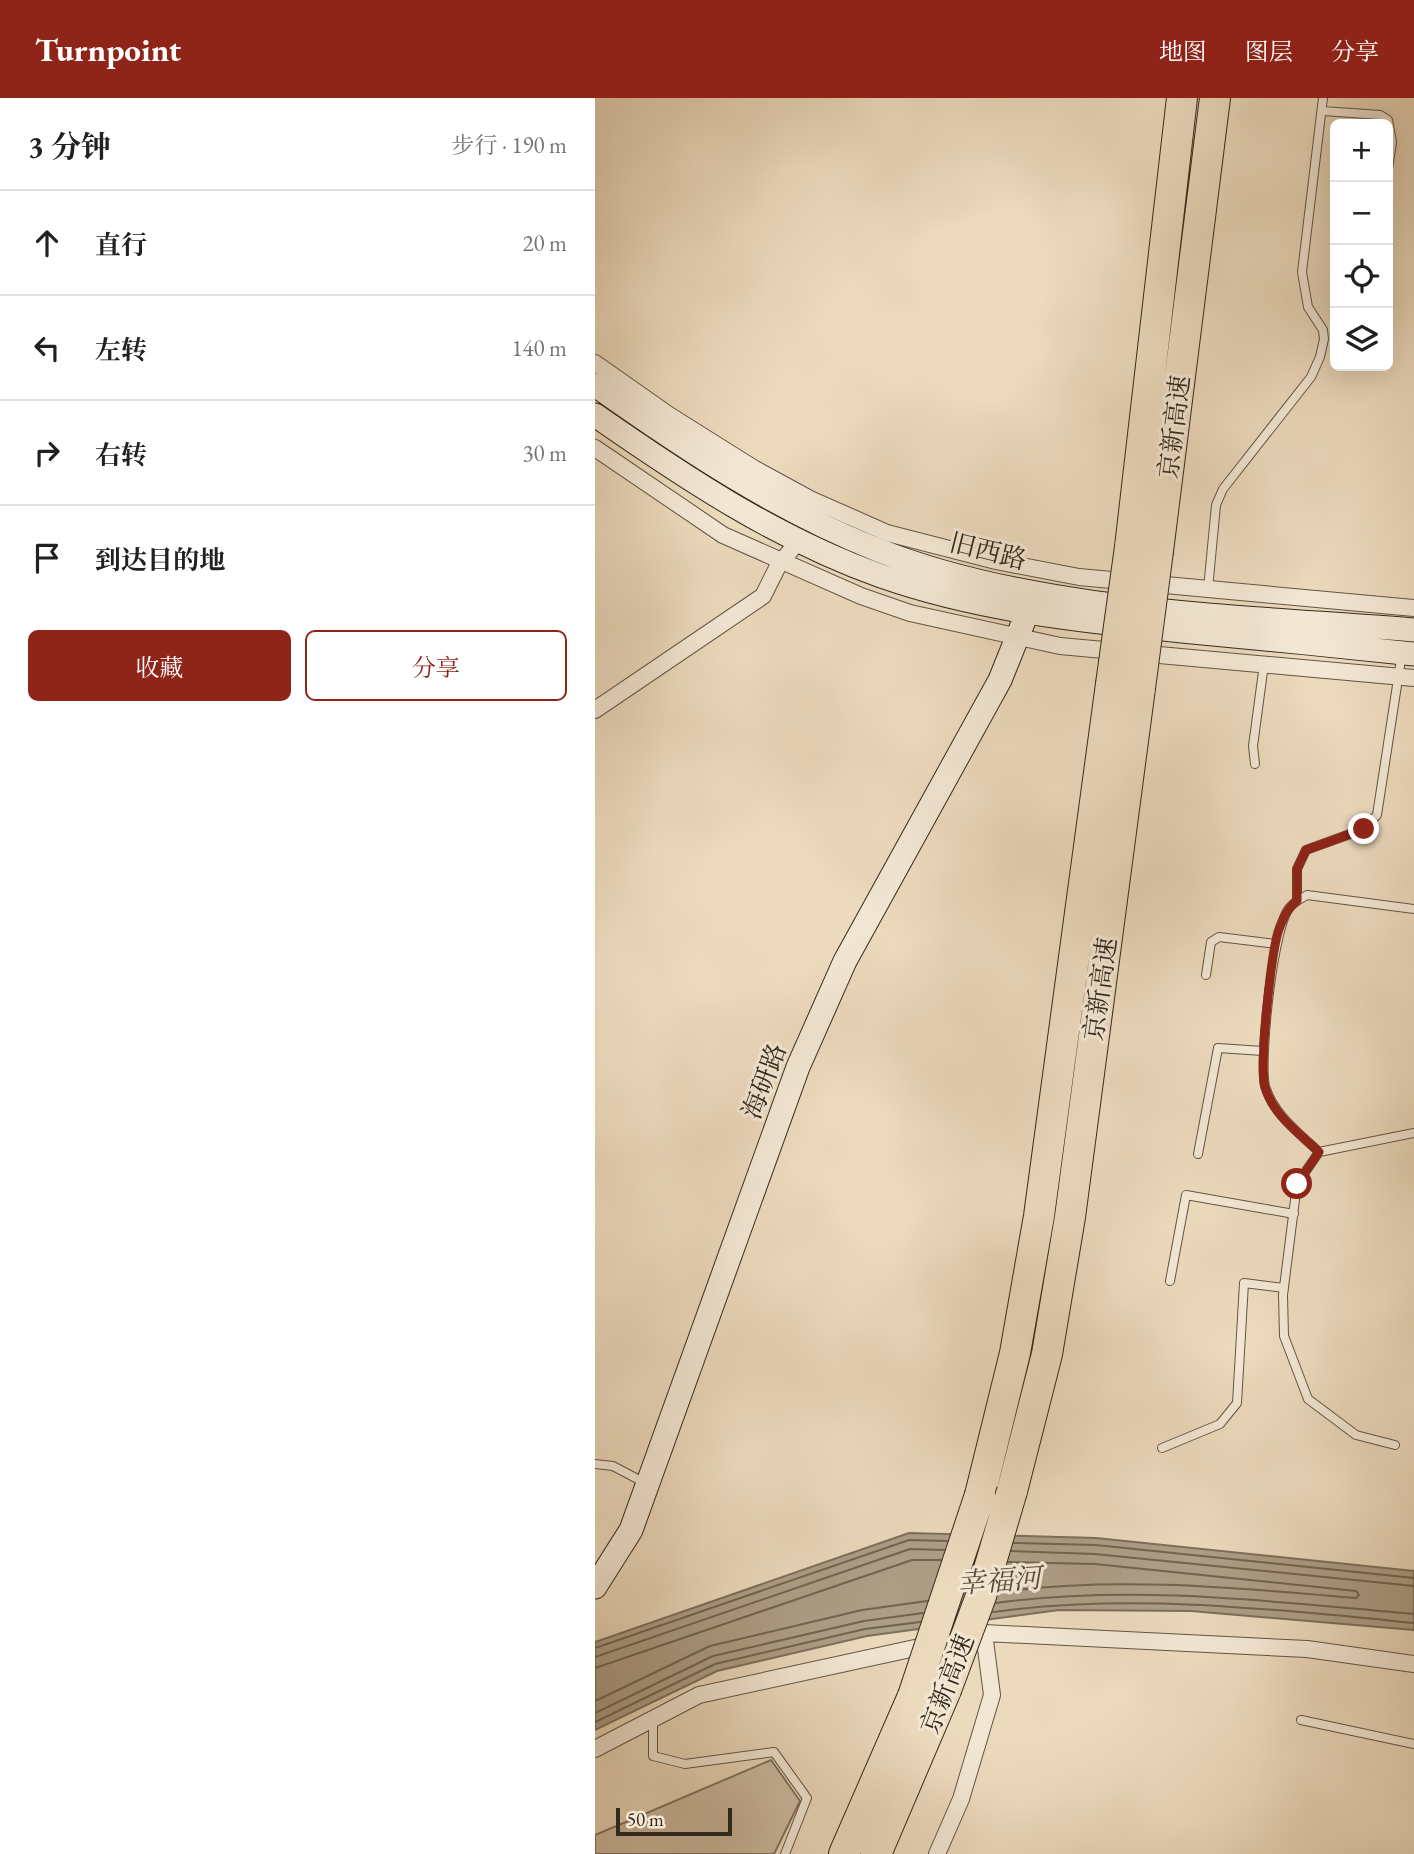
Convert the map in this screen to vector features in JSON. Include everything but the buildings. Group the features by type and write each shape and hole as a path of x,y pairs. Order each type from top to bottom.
{"highway":[{"name":"京新高速","path":"1144,549 1182,98"},
{"name":"京新高速","path":"876,1854 946,1690 981,1597 1047,1354 1070,1217 1126,686 1144,549 1215,98"},
{"name":"京新高速","path":"844,1854 913,1696 980,1495 1015,1353 1126,686"}],"main road":[{"name":"旧西路","path":"595,385 682,447 755,490 878,550 932,567 1073,599 1414,630"},
{"name":"旧西路","path":"595,415 706,489 800,540 880,575 967,600 1027,613 1408,653"},
{"name":"海研路","path":"595,1587 631,1530 798,1067 845,961 1000,680 1027,613"}],"street":[{"path":"595,363 669,415 755,469 810,499 887,533 1040,571 1414,608"},
{"path":"595,448 723,535 781,562 910,613 1060,646 1406,677"},
{"path":"595,710 763,596 781,562 800,540"},
{"path":"937,1854 961,1799 992,1695 984,1633"},
{"path":"595,1749 699,1695 984,1633 1293,1648 1414,1664"}],"lane":[{"path":"1208,589 1216,505 1223,489 1311,377 1320,357 1322,330 1308,307 1302,272 1324,98"},
{"path":"1322,111 1380,115 1386,119"},
{"path":"1297,901 1297,869 1306,850 1364,829 1377,815 1406,677 1408,653"},
{"path":"1255,764 1252,746 1264,664"},
{"path":"1319,1152 1277,1112 1265,1087 1263,1051 1276,944 1289,907 1307,895 1414,909"},
{"path":"1206,975 1211,942 1219,937 1276,944"},
{"path":"1198,1154 1219,1048 1263,1051"},
{"path":"1395,1445 1356,1435 1308,1399 1284,1336 1284,1288 1297,1184 1319,1152 1414,1133"},
{"path":"1170,1281 1186,1195 1294,1213"},
{"path":"1162,1448 1220,1424 1237,1403 1244,1283 1284,1288"},
{"path":"595,1464 613,1466 647,1484"},
{"path":"653,1720 653,1756 685,1764 774,1752 807,1798 785,1854"},
{"path":"1301,1720 1414,1744"}],"shaded area":[{"path":"771,1760 800,1801 774,1854 595,1854 595,1835"}],"water":[{"name":"幸福河","path":"909,1533 1096,1538 1414,1571 1414,1630 1191,1611 1059,1610 867,1636 717,1671 595,1730 595,1642"}],"route":[{"path":"1297,1184 1319,1152 1277,1112 1265,1087 1262,1061 1278,933 1289,907 1297,901 1297,869 1306,850 1364,829"}]}
